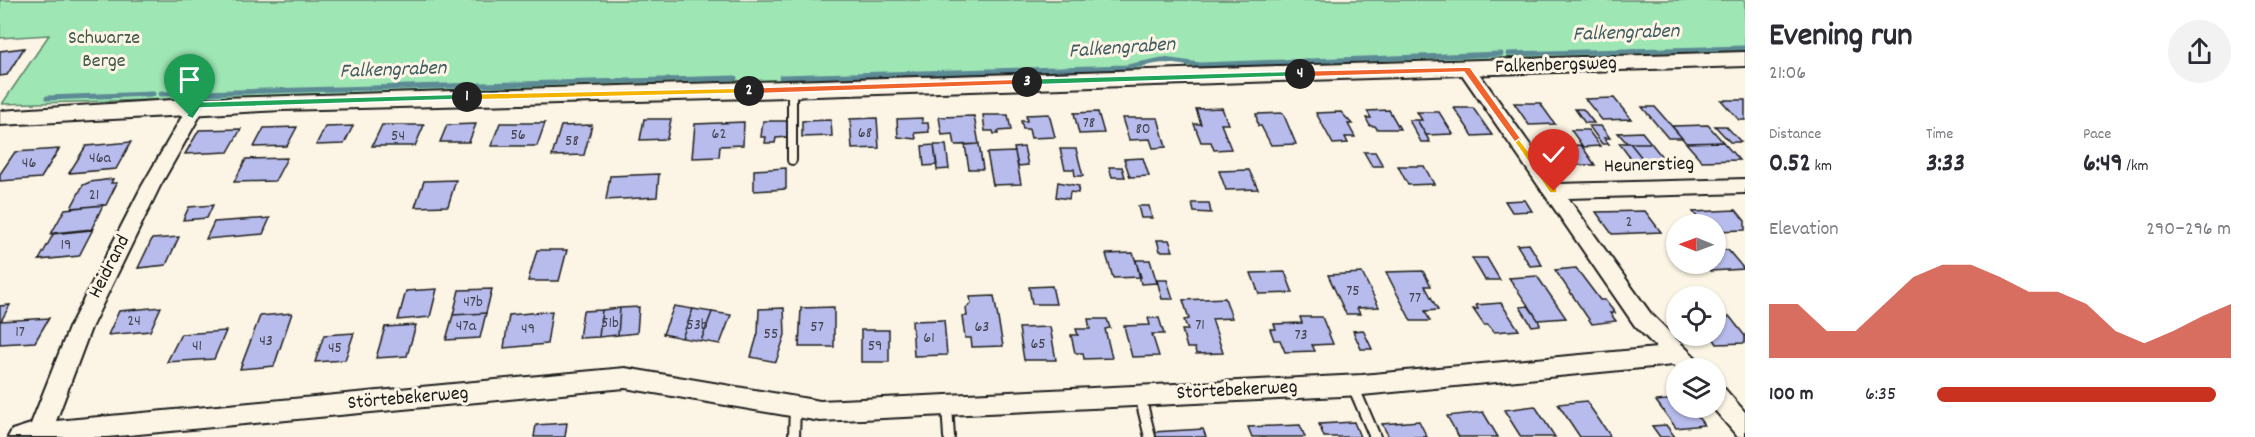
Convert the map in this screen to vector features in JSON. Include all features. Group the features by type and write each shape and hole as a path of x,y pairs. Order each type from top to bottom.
{"street":[{"name":"Falkenbergsweg","path":"0,118 197,105 792,90 1745,59"},
{"path":"1467,69 1643,320 1681,358"},
{"name":"Heidrand","path":"32,436 80,328 152,186 197,105"},
{"name":"Heunerstieg","path":"1554,191 1745,186"},
{"name":"Störtebekerweg","path":"32,436 625,378 819,411 1353,386 1666,363"},
{"path":"1726,407 1745,429"}],"lane":[{"path":"792,90 792,160"},
{"path":"1353,386 1375,437"},
{"path":"1140,396 1150,437"},
{"path":"947,405 949,437"},
{"path":"794,437 795,406"}],"green space":[{"name":"Schwarze Berge","path":"0,0 1745,0 1745,55 1189,72 1185,62 1140,63 1143,73 2,104 49,35 0,38"}],"building":[{"path":"24,48 7,75 0,76 0,51"},
{"path":"1614,98 1631,119 1602,120 1585,99"},
{"path":"1721,100 1745,100 1745,120 1739,120"},
{"path":"1514,103 1540,103 1555,124 1529,125"},
{"path":"1642,107 1655,107 1682,138 1668,138"},
{"path":"1222,108 1228,124 1221,124 1231,149 1214,150 1211,142 1201,142 1194,124 1201,124 1196,109"},
{"path":"1454,108 1473,108 1492,135 1473,136"},
{"path":"1575,109 1583,109 1594,123 1585,123"},
{"path":"1389,110 1400,129 1377,129 1375,126 1370,126 1366,118 1371,118 1367,111"},
{"path":"1098,112 1104,133 1079,134 1074,113"},
{"path":"1341,112 1352,124 1348,124 1355,137 1345,137 1348,143 1333,144 1316,113"},
{"path":"1417,112 1439,112 1453,134 1426,135 1417,120 1422,120"},
{"path":"1283,113 1296,144 1271,145 1261,126 1258,126 1256,114"},
{"path":"1049,114 1055,137 1031,138 1029,129 1023,129 1021,121 1027,121 1026,115"},
{"path":"983,115 1008,115 1011,130 998,131 998,134 985,131"},
{"path":"974,116 979,144 955,145 953,134 942,135 939,117"},
{"path":"877,118 879,148 852,149 850,119"},
{"path":"922,118 922,123 928,123 929,132 915,133 916,139 898,137 897,119"},
{"path":"1122,118 1158,118 1166,147 1153,148 1150,139 1129,140"},
{"path":"644,119 671,119 667,139 640,140"},
{"path":"831,120 832,136 802,137 802,121"},
{"path":"1409,120 1417,120 1430,142 1421,142"},
{"path":"763,121 789,121 788,137 776,138 775,143 765,143 766,137 761,137"},
{"path":"744,122 743,145 720,146 719,157 692,158 695,124"},
{"path":"500,123 545,123 537,146 491,146"},
{"path":"476,124 469,142 440,142 447,125"},
{"path":"382,125 424,125 415,146 372,146"},
{"path":"592,125 584,155 552,156 561,126"},
{"path":"1708,125 1723,142 1686,143 1672,126"},
{"path":"353,126 344,144 316,145 325,127"},
{"path":"1589,126 1601,126 1610,138 1604,138 1609,144 1602,144"},
{"path":"1715,126 1726,126 1741,142 1730,142"},
{"path":"297,127 287,146 254,147 264,128"},
{"path":"241,129 228,152 185,154 199,130"},
{"path":"1571,130 1588,130 1600,146 1583,147"},
{"path":"1642,132 1651,143 1627,143 1618,133"},
{"path":"131,142 116,169 69,173 86,146"},
{"path":"1723,142 1739,160 1702,161 1686,143"},
{"path":"1619,143 1630,143 1646,163 1634,163"},
{"path":"1630,143 1651,143 1667,163 1646,163"},
{"path":"979,144 983,169 969,169 965,145"},
{"path":"934,145 937,165 924,166 922,146"},
{"path":"934,145 946,145 949,169 937,170"},
{"path":"1581,145 1595,165 1571,165 1558,146"},
{"path":"1024,147 1028,165 1018,166 1014,148"},
{"path":"59,149 41,178 0,181 0,174 15,152"},
{"path":"1060,149 1076,149 1083,176 1075,176 1074,169 1065,169"},
{"path":"1015,152 1021,184 993,185 987,153"},
{"path":"1364,152 1375,152 1383,166 1372,166"},
{"path":"287,158 275,181 234,182 246,159"},
{"path":"1143,158 1149,176 1130,177 1124,159"},
{"path":"1398,166 1424,166 1434,184 1408,185"},
{"path":"1109,167 1122,167 1125,177 1112,177"},
{"path":"786,168 786,189 754,191 754,170"},
{"path":"1249,170 1258,189 1226,190 1219,171"},
{"path":"659,174 657,197 606,200 610,176"},
{"path":"113,179 111,183 117,183 106,205 71,208 83,185"},
{"path":"456,180 448,206 415,207 424,181"},
{"path":"1058,182 1079,186 1078,193 1070,192 1069,199 1056,197"},
{"path":"1525,200 1532,211 1512,212 1505,201"},
{"path":"1192,203 1209,203 1211,213 1194,212"},
{"path":"103,205 91,230 51,234 65,209"},
{"path":"213,205 207,218 183,220 189,207"},
{"path":"1138,206 1149,206 1152,218 1141,218"},
{"path":"1736,210 1745,221 1745,230 1726,231 1726,214 1695,214 1693,212"},
{"path":"1645,211 1661,232 1612,234 1596,212"},
{"path":"270,218 263,234 206,239 214,222"},
{"path":"93,229 79,256 39,260 54,233"},
{"path":"179,237 166,265 138,268 152,239"},
{"path":"1157,240 1169,240 1173,251 1160,251"},
{"path":"1529,244 1542,265 1530,266 1517,245"},
{"path":"537,250 567,250 559,281 528,281"},
{"path":"1726,250 1728,250 1744,269 1726,270"},
{"path":"1133,253 1141,277 1113,278 1106,254"},
{"path":"1472,258 1487,258 1500,280 1485,280"},
{"path":"1136,260 1150,260 1157,283 1141,284"},
{"path":"1576,268 1600,300 1605,300 1615,313 1610,313 1616,321 1592,324 1555,270"},
{"path":"1423,271 1431,286 1425,286 1438,310 1425,311 1430,321 1411,321 1386,272"},
{"path":"1285,272 1293,293 1259,294 1251,273"},
{"path":"1362,273 1379,307 1357,308 1360,314 1346,314 1328,275"},
{"path":"1537,276 1566,318 1538,320 1509,278"},
{"path":"1157,280 1167,280 1173,299 1162,299"},
{"path":"1052,286 1056,304 1032,304 1029,287"},
{"path":"437,289 430,317 398,320 406,291"},
{"path":"492,289 486,313 453,315 459,290"},
{"path":"994,296 1003,346 972,347 971,338 965,338 962,316 967,316 966,308 971,303 970,297"},
{"path":"1225,298 1232,318 1212,319 1223,353 1196,354 1195,348 1187,348 1182,330 1188,330 1184,320 1189,319 1183,300"},
{"path":"1501,303 1519,330 1494,332 1488,325 1484,325 1473,309 1478,309 1476,305"},
{"path":"10,305 1,321 49,318 35,342 0,344 0,306"},
{"path":"674,306 693,309 682,338 663,334"},
{"path":"1529,306 1540,325 1532,326 1520,307"},
{"path":"161,307 150,331 108,335 119,311"},
{"path":"639,307 637,333 618,335 620,308"},
{"path":"834,307 834,347 799,347 801,308"},
{"path":"620,308 618,335 599,337 602,310"},
{"path":"784,308 785,335 776,362 751,357 758,333 759,309"},
{"path":"693,309 712,312 701,341 682,338"},
{"path":"602,310 599,337 579,338 583,311"},
{"path":"552,311 547,344 504,348 509,315"},
{"path":"712,312 731,315 720,344 701,341"},
{"path":"292,313 274,366 240,369 260,316"},
{"path":"486,313 480,338 446,340 453,315"},
{"path":"1300,317 1322,317 1333,344 1312,345 1315,351 1285,352 1280,340 1274,340 1270,329 1276,329 1274,324 1302,323"},
{"path":"1726,317 1730,317 1745,336 1745,343 1726,344"},
{"path":"1148,318 1159,318 1164,334 1152,334 1159,356 1132,357 1124,326 1150,325"},
{"path":"1088,319 1107,319 1110,328 1105,329 1112,358 1084,359 1083,353 1075,353 1071,335 1078,335 1076,329 1090,329"},
{"path":"944,320 947,355 914,356 912,321"},
{"path":"416,325 407,356 376,358 385,327"},
{"path":"1050,327 1056,360 1024,360 1019,328"},
{"path":"861,330 889,330 889,362 861,362"},
{"path":"1363,330 1372,349 1361,349 1353,331"},
{"path":"226,331 214,359 167,362 181,334"},
{"path":"354,333 345,360 315,362 324,335"},
{"path":"1666,400 1666,414 1656,401"},
{"path":"1586,401 1610,437 1580,437 1558,404"},
{"path":"1535,406 1555,437 1521,437 1504,410"},
{"path":"1483,412 1498,437 1459,437 1447,416"},
{"path":"1669,418 1699,418 1704,425 1676,428"},
{"path":"1419,421 1427,437 1389,437 1382,424"},
{"path":"1354,422 1360,437 1324,437 1319,424"},
{"path":"567,423 565,437 534,437 536,425"},
{"path":"1300,425 1305,437 1252,437 1248,427"},
{"path":"1666,425 1675,437 1660,437 1652,426"},
{"path":"1203,429 1206,437 1155,437 1153,432"}],"waterway":[{"name":"Falkengraben","path":"1508,54 1745,48"},
{"name":"Falkengraben","path":"781,77 1127,67 1163,60 1200,65 1501,54"},
{"name":"Falkengraben","path":"161,94 735,78"},
{"name":"Falkengraben","path":"47,98 153,94"}],"route":[{"path":"190,116 197,105 1467,69 1554,191"}]}
